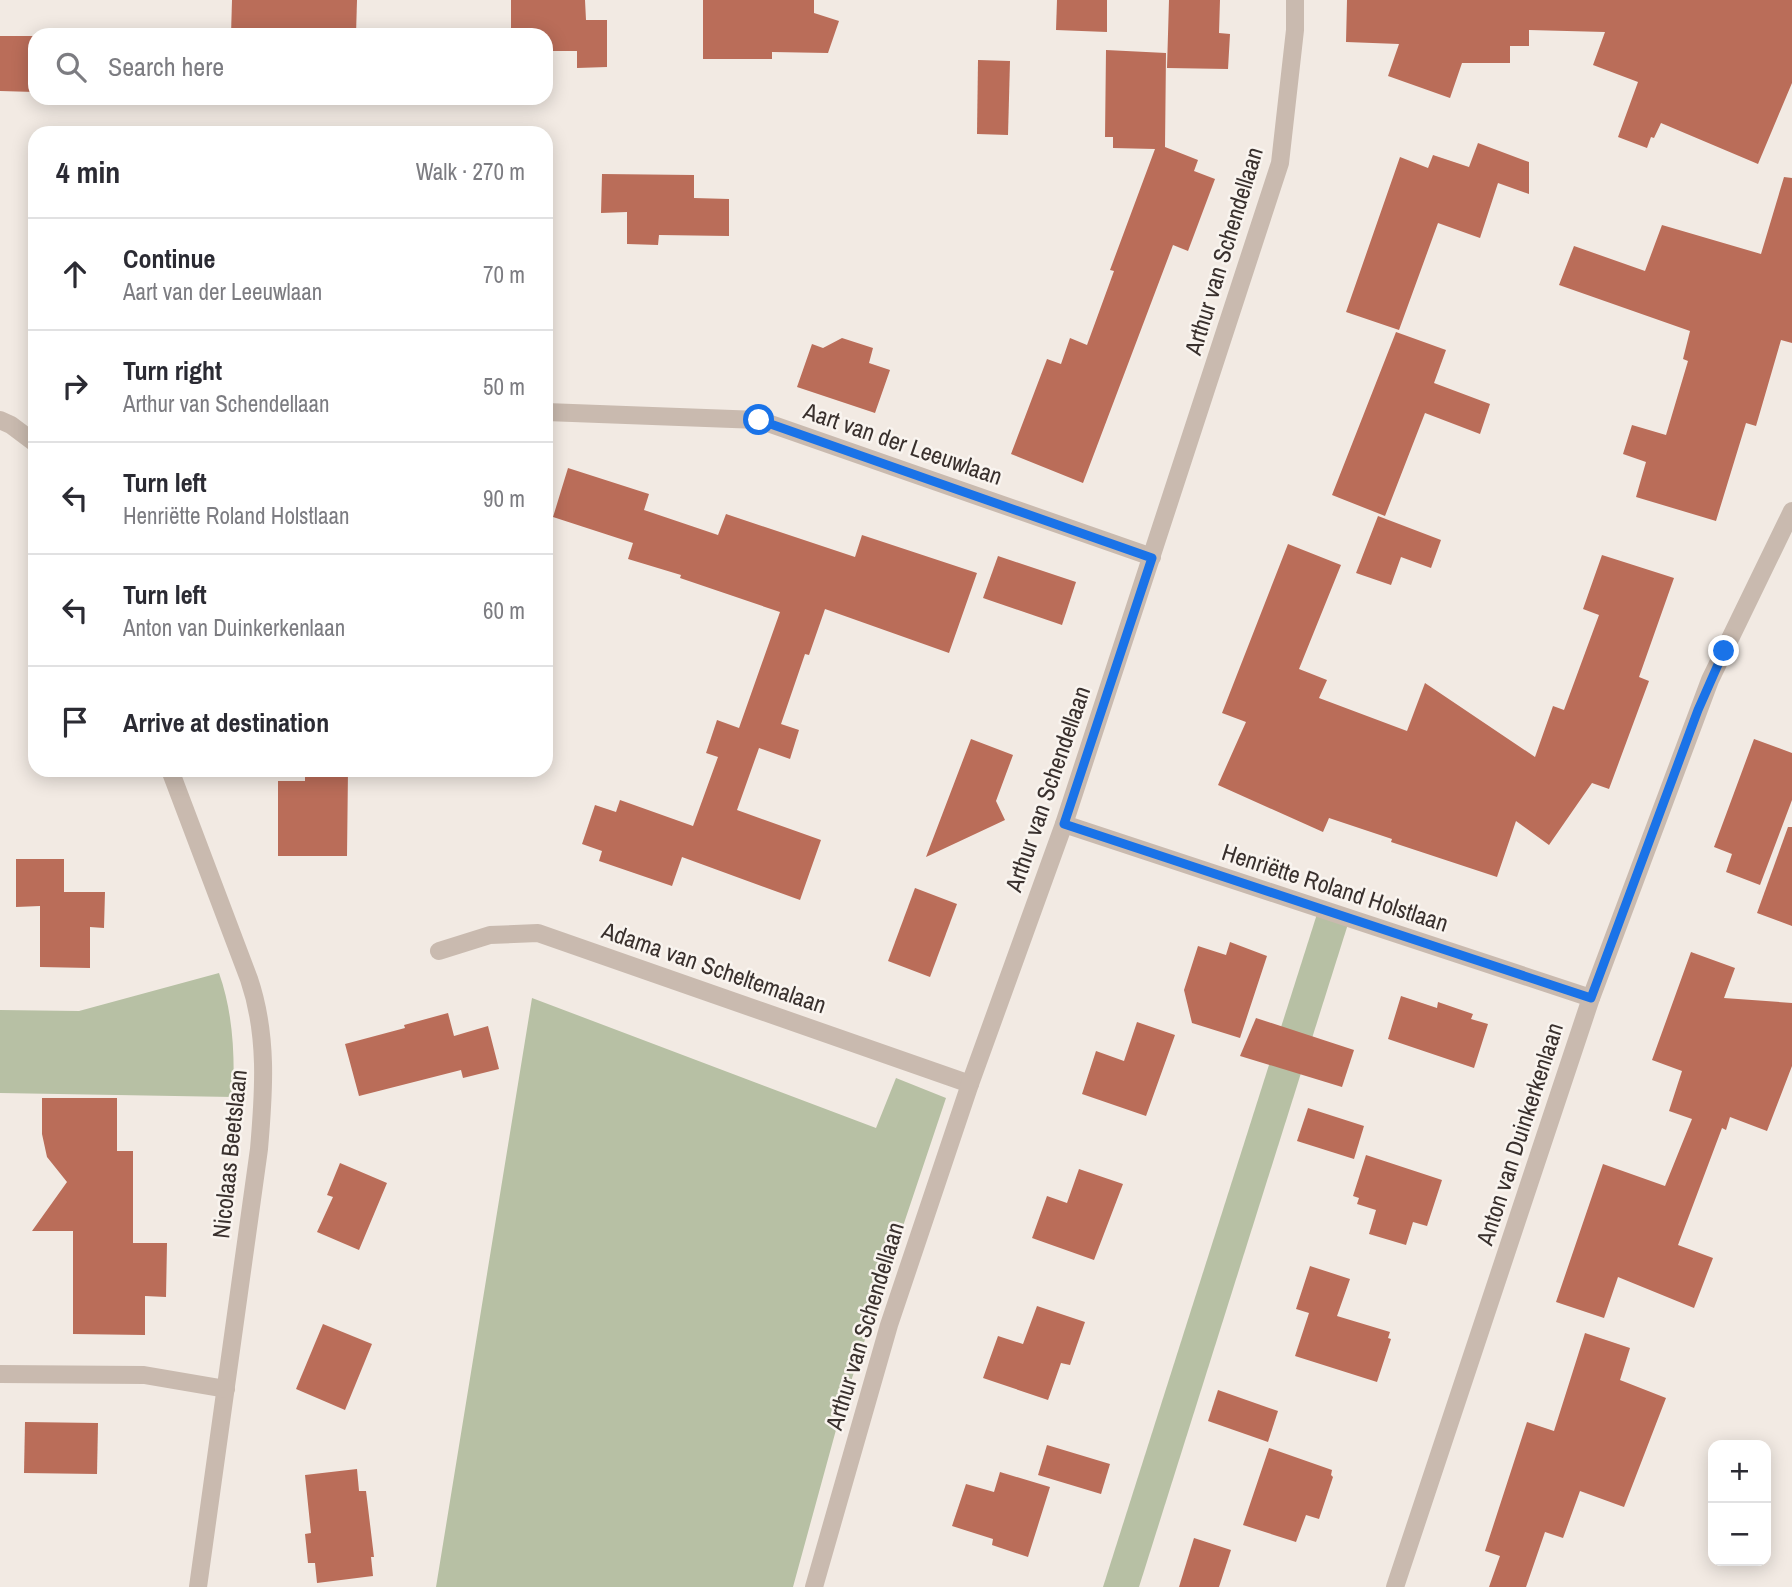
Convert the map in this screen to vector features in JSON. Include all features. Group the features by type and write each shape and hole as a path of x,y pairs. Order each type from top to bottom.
{"street":[{"name":"Arthur van Schendellaan","path":"814,1587 889,1325 970,1084 1064,824 1280,163 1295,30 1294,0"},
{"name":"Aart van der Leeuwlaan","path":"553,412 759,420 1152,558"},
{"path":"0,420 28,438"},
{"name":"Anton van Duinkerkenlaan","path":"1395,1587 1591,998 1710,680 1792,510"},
{"name":"Nicolaas Beetslaan","path":"173,777 249,979 263,1041 264,1094 259,1149 198,1587"},
{"name":"Henriëtte Roland Holstlaan","path":"1064,824 1591,998"},
{"name":"Adama van Scheltemalaan","path":"439,951 490,935 538,933 970,1084"},
{"path":"0,1374 144,1375 226,1389"}],"green space":[{"path":"1317,914 1348,924 1139,1587 1103,1587"},
{"path":"219,973 232,1034 233,1097 0,1093 0,1010 79,1011"},
{"path":"532,998 876,1128 896,1078 946,1098 842,1408 793,1587 436,1587"}],"building":[{"path":"232,0 357,0 356,28 231,28"},
{"path":"511,0 585,0 586,20 607,20 607,67 577,68 577,51 553,51 553,28 511,28"},
{"path":"703,0 814,0 814,13 839,21 828,53 772,52 772,59 703,59"},
{"path":"1057,0 1107,0 1107,32 1056,30"},
{"path":"1169,0 1220,0 1219,33 1230,34 1228,69 1167,68"},
{"path":"1347,0 1792,0 1792,83 1758,164 1661,123 1647,148 1618,137 1638,82 1593,65 1605,32 1529,30 1529,46 1510,46 1510,63 1462,63 1450,98 1388,76 1399,44 1346,42"},
{"path":"0,36 28,36 28,92 0,91"},
{"path":"1106,50 1166,53 1165,147 1198,160 1194,171 1215,179 1188,251 1173,245 1083,483 1011,454 1047,359 1061,364 1070,338 1087,345 1114,271 1110,270 1155,149 1113,148 1113,137 1105,137"},
{"path":"978,60 1010,61 1008,135 977,134"},
{"path":"1478,143 1529,162 1529,194 1498,183 1480,238 1438,223 1399,330 1346,312 1400,157 1428,168 1433,155 1469,167"},
{"path":"602,174 694,175 694,198 729,199 729,236 659,235 658,245 627,244 627,212 601,213"},
{"path":"1784,177 1792,178 1792,343 1781,340 1756,426 1746,423 1716,521 1636,497 1646,462 1623,454 1632,425 1666,435 1688,361 1683,359 1690,331 1559,285 1574,246 1645,271 1662,225 1761,254"},
{"path":"1396,332 1446,350 1434,383 1490,404 1480,434 1425,413 1385,516 1332,495"},
{"path":"842,338 873,348 869,363 890,370 875,413 797,387 812,344 823,348"},
{"path":"568,468 649,494 644,510 718,535 726,514 855,557 862,535 977,573 949,653 825,609 809,655 805,654 781,724 799,730 790,759 759,748 737,810 821,840 800,900 682,857 672,886 599,861 602,851 582,844 595,805 616,812 620,800 693,826 718,757 706,753 717,720 739,728 780,612 680,578 681,575 628,559 633,543 553,517"},
{"path":"1378,516 1441,540 1431,568 1401,557 1391,585 1356,573"},
{"path":"1288,544 1341,565 1299,669 1327,680 1319,698 1407,731 1425,683 1535,757 1553,706 1564,710 1599,615 1583,609 1602,555 1674,578 1639,677 1649,681 1609,789 1592,783 1549,845 1516,821 1497,877 1391,842 1392,839 1329,818 1323,832 1218,785 1246,722 1222,713"},
{"path":"998,556 1076,582 1062,625 983,598"},
{"path":"971,739 1013,755 996,801 1005,820 926,857"},
{"path":"1754,739 1792,753 1792,800 1760,885 1726,872 1732,854 1714,847"},
{"path":"305,777 348,777 347,856 278,856 278,781 305,781"},
{"path":"1788,827 1792,827 1792,926 1757,913"},
{"path":"16,859 64,859 64,892 105,892 104,928 90,927 90,968 40,967 40,906 16,907"},
{"path":"915,888 957,904 930,977 888,961"},
{"path":"1230,942 1267,956 1240,1038 1192,1023 1184,990 1198,946 1226,955"},
{"path":"1691,952 1735,968 1724,998 1792,1003 1792,1066 1767,1131 1730,1117 1726,1130 1722,1128 1678,1245 1713,1258 1694,1308 1618,1277 1604,1318 1556,1302 1603,1164 1665,1186 1692,1119 1669,1111 1682,1071 1652,1060"},
{"path":"1401,996 1437,1008 1438,1002 1473,1014 1471,1019 1488,1024 1474,1068 1388,1039"},
{"path":"448,1013 454,1036 488,1026 499,1069 463,1078 461,1070 359,1096 345,1044"},
{"path":"1256,1018 1354,1050 1342,1087 1240,1056"},
{"path":"1137,1022 1175,1035 1146,1116 1082,1094 1096,1051 1124,1061"},
{"path":"42,1098 117,1098 117,1151 133,1151 133,1243 167,1243 166,1297 145,1296 145,1335 73,1334 73,1231 32,1231 67,1182 47,1157 42,1134"},
{"path":"1308,1108 1364,1126 1354,1159 1297,1141"},
{"path":"1366,1155 1442,1180 1427,1226 1413,1222 1406,1245 1369,1234 1376,1210 1357,1204 1359,1198 1353,1196"},
{"path":"340,1163 387,1183 359,1250 317,1232 333,1197 327,1195"},
{"path":"1079,1169 1123,1184 1094,1260 1032,1238 1047,1196 1067,1203"},
{"path":"1310,1266 1350,1279 1337,1316 1390,1332 1388,1338 1391,1339 1377,1382 1295,1356 1309,1313 1296,1309"},
{"path":"1037,1306 1085,1322 1070,1365 1061,1363 1048,1400 983,1378 998,1336 1023,1344"},
{"path":"323,1324 372,1344 345,1410 296,1389"},
{"path":"1585,1333 1630,1348 1620,1380 1666,1398 1624,1507 1580,1491 1563,1538 1545,1532 1526,1587 1489,1587 1500,1556 1485,1551 1527,1422 1554,1431"},
{"path":"1218,1390 1278,1411 1268,1442 1208,1421"},
{"path":"25,1422 98,1423 97,1474 24,1473"},
{"path":"1047,1445 1110,1464 1101,1494 1038,1475"},
{"path":"1269,1448 1332,1470 1333,1477 1319,1519 1306,1515 1296,1542 1243,1525"},
{"path":"357,1469 359,1491 366,1491 374,1557 371,1557 373,1576 317,1583 315,1563 308,1563 305,1534 311,1533 305,1475"},
{"path":"1000,1472 1050,1487 1028,1557 992,1545 993,1539 952,1526 966,1484 994,1492"},
{"path":"1194,1538 1231,1550 1219,1587 1179,1587"}],"route":[{"path":"759,420 1152,558 1064,824 1591,998 1698,710 1724,651"}]}
